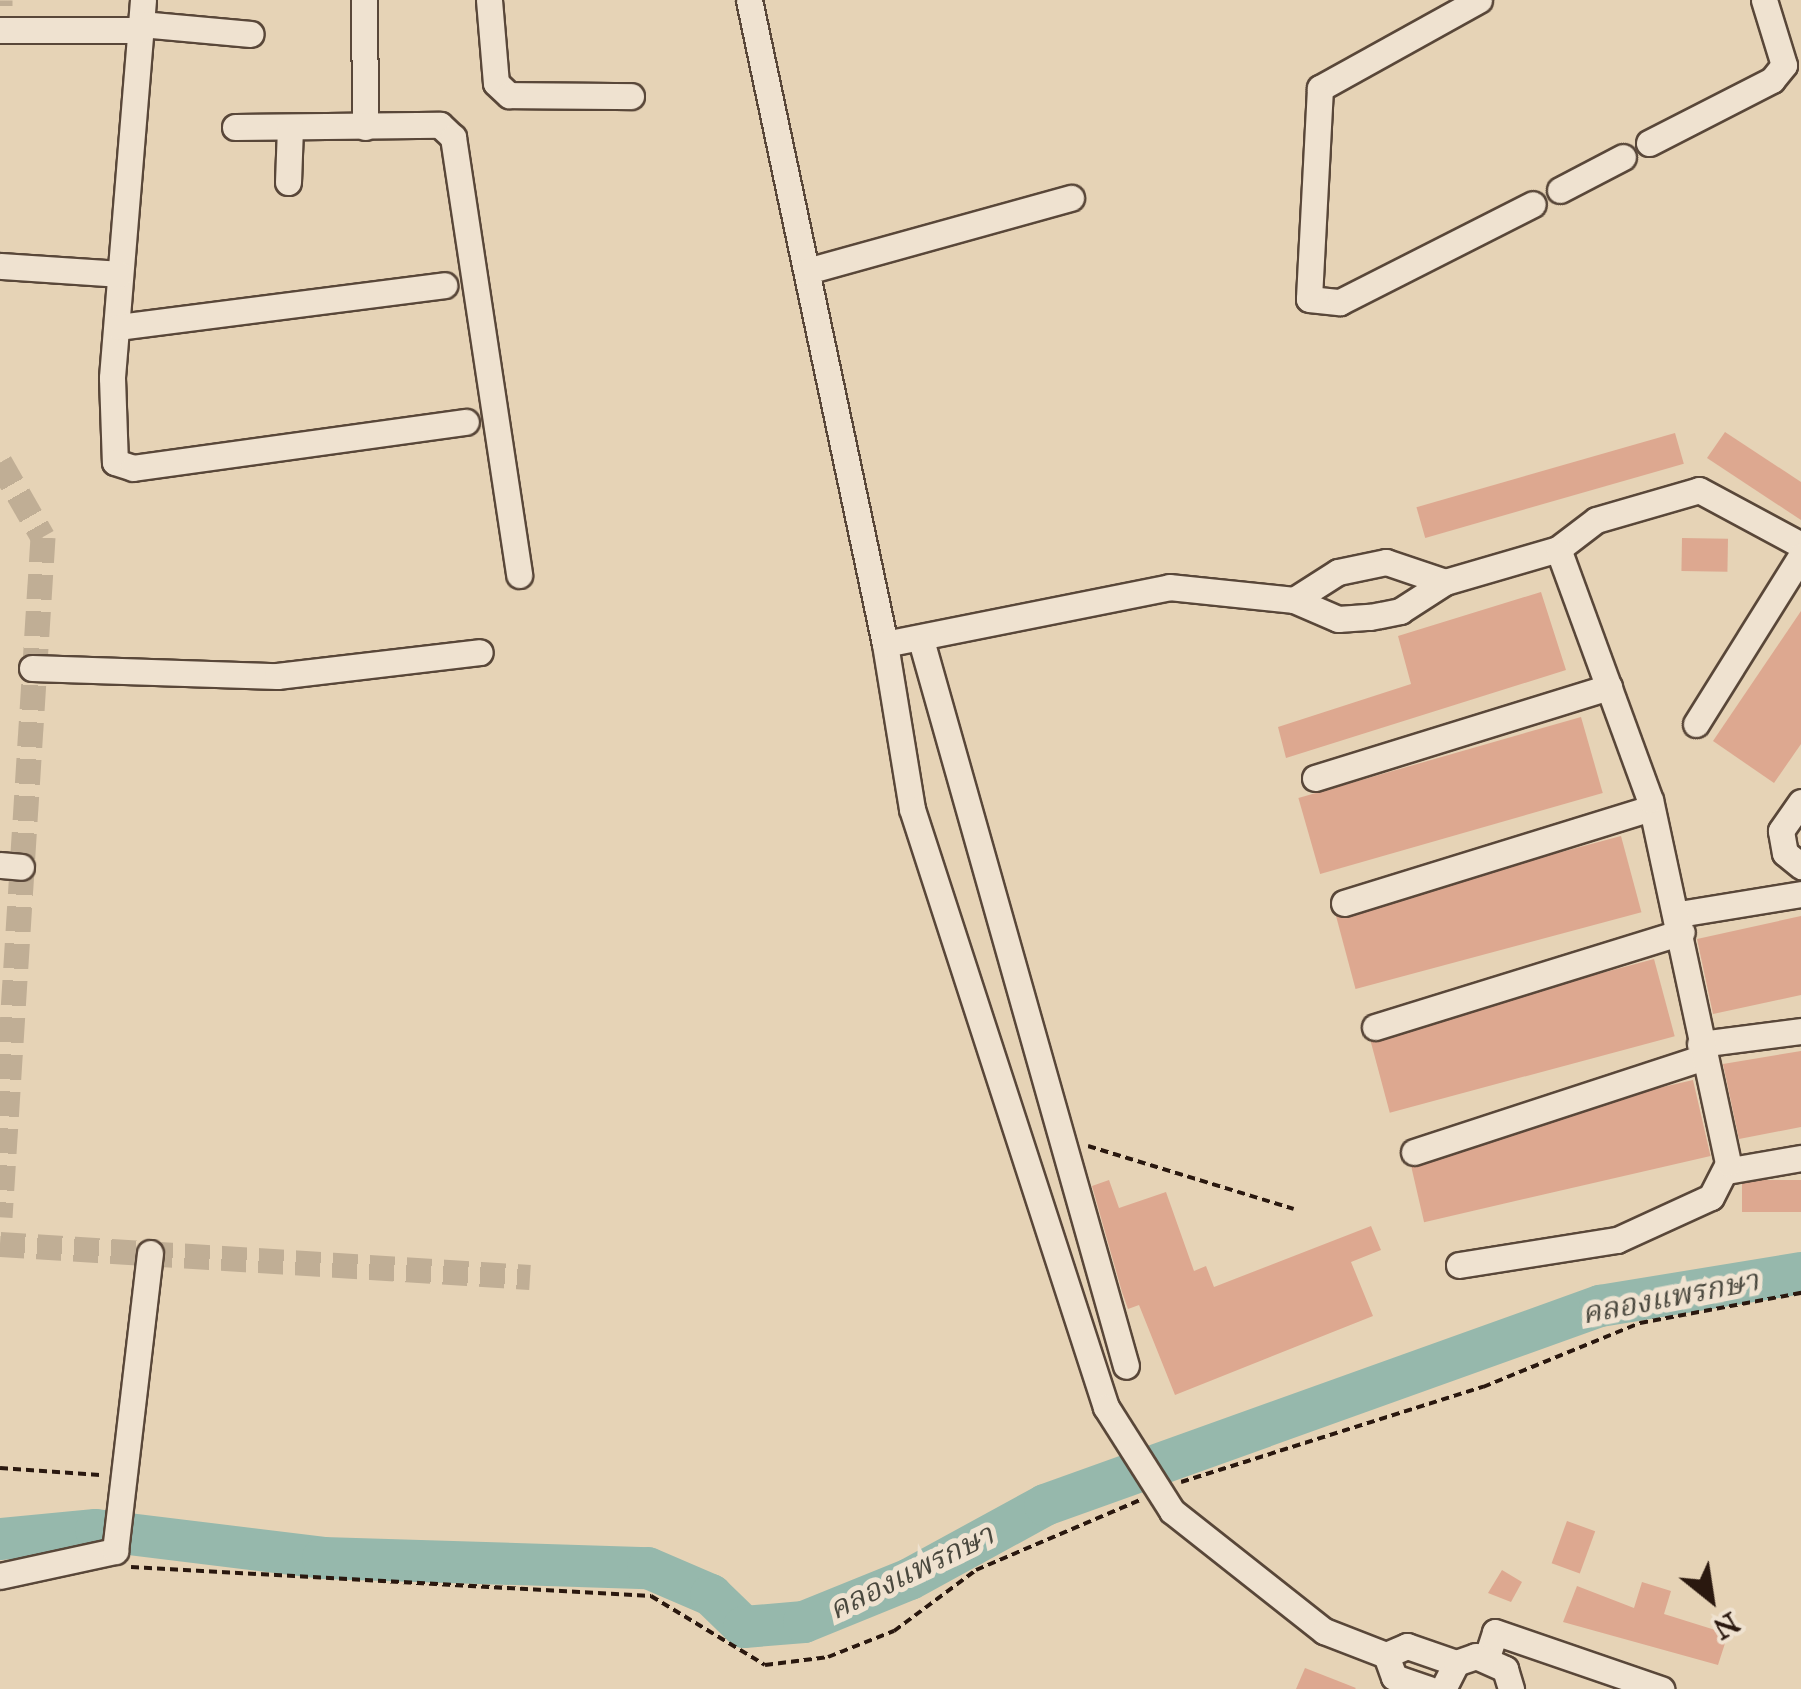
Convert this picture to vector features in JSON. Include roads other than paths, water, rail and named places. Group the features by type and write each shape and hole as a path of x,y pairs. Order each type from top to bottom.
{"street":[{"path":"364,0 364,127"},
{"path":"488,0 496,83 509,95 631,96"},
{"path":"750,0 885,644 912,809 1106,1407 1165,1498 1324,1631 1386,1655 1407,1646 1456,1664 1487,1657 1505,1669 1512,1689"},
{"path":"1479,0 1320,88 1310,299 1340,302 1533,204"},
{"path":"1649,143 1772,80 1784,65 1764,0"},
{"path":"142,18 120,274 110,454 121,466 466,422"},
{"path":"0,30 142,18 251,34"},
{"path":"234,127 440,125 456,143 518,575"},
{"path":"288,182 290,127"},
{"path":"1560,190 1623,157"},
{"path":"807,271 1071,198"},
{"path":"0,266 120,274"},
{"path":"118,327 444,284"},
{"path":"885,644 921,640 1169,587 1294,600 1328,617 1370,617 1400,611 1445,582 1558,549 1596,520 1699,490 1801,545"},
{"path":"1459,1265 1617,1240 1711,1197 1726,1171 1680,923 1651,808 1558,549"},
{"path":"1696,724 1801,556"},
{"path":"1294,600 1338,572 1386,562 1445,582"},
{"path":"921,640 1126,1366"},
{"path":"32,668 277,676 480,652"},
{"path":"1315,778 1609,688"},
{"path":"1801,802 1781,830 1784,853 1801,866"},
{"path":"1344,904 1651,808"},
{"path":"1375,1027 1680,923 1801,894"},
{"path":"1414,1152 1701,1051 1801,1031"},
{"path":"1726,1171 1801,1158"},
{"path":"0,1576 118,1552 116,1478 150,1253"},
{"path":"1487,1657 1495,1632 1661,1689"},
{"path":"1386,1655 1394,1677 1430,1689"},
{"path":"1444,1689 1456,1664"}],"waterway":[{"name":"คลองแพรกษา","path":"0,1539 96,1530 323,1558 648,1568 711,1595 744,1627 804,1622 910,1579 1045,1505 1600,1306 1801,1273"}],"tunnel":[{"path":"0,0 0,6"},
{"path":"0,462 43,537 0,1217"},
{"path":"0,1244 530,1277"}]}
